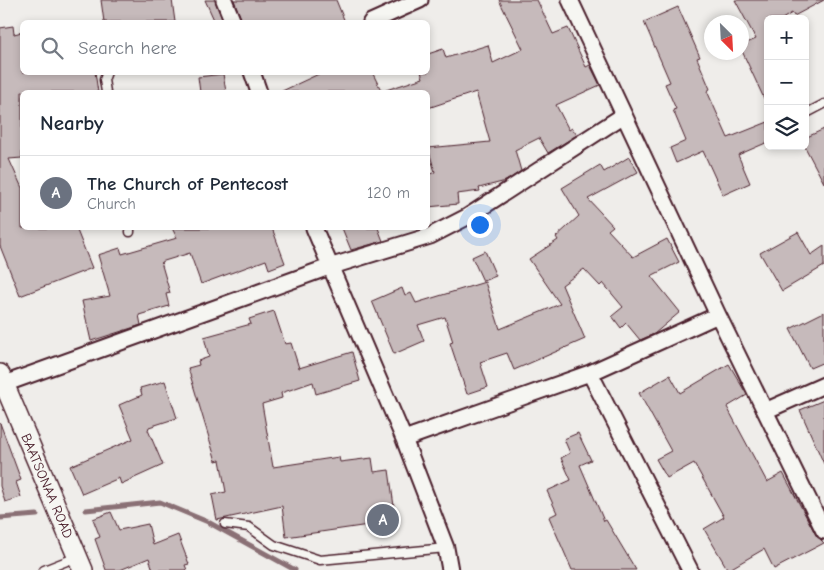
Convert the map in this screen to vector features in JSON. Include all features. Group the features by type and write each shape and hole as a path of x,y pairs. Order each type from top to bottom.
{"street":[{"path":"224,0 231,20"},
{"path":"375,20 420,0"},
{"path":"570,0 718,315 824,531"},
{"path":"255,75 259,90"},
{"path":"1,381 329,267 430,236 467,217 624,115"},
{"path":"315,230 404,439 446,548 450,570"},
{"path":"404,439 590,373 718,315"},
{"path":"590,373 690,570"},
{"name":"BAATSONAA ROAD","path":"1,381 80,563"},
{"path":"765,411 824,384"}],"lane":[{"path":"106,75 104,80 106,90"},
{"path":"809,112 824,104"},
{"path":"225,524 249,527 274,545 320,560 446,548"},
{"path":"49,569 80,563"}],"building":[{"path":"101,0 172,0 175,20 104,20"},
{"path":"205,0 215,0 222,20 214,20"},
{"path":"234,0 336,0 344,20 241,20"},
{"path":"499,0 537,0 553,34 568,28 586,67 590,65 600,85 556,105 569,130 572,128 577,135 548,153 539,138 515,150 521,171 506,181 479,188 480,191 457,194 458,204 430,207 430,174 435,172 430,148 490,142 476,92 430,107 430,90 386,90 423,78 422,75 430,75 430,53 443,49 446,58 488,45 493,63 523,49"},
{"path":"735,0 824,0 796,15 792,13 789,15 764,15 764,98 746,60 749,60 749,42 756,39 749,26 749,15 743,15"},
{"path":"678,7 700,57 697,58 710,89 707,91 728,138 764,124 764,144 738,155 750,183 723,195 703,151 676,163 670,148 686,141 673,110 676,109 665,84 670,82 644,22"},
{"path":"13,26 14,34 20,32 20,75 95,75 98,90 20,90 20,158 9,159 20,184 20,230 77,230 92,268 20,296 0,246 0,28"},
{"path":"223,75 226,90 200,90 198,77"},
{"path":"317,75 374,75 381,90 284,90"},
{"path":"824,129 824,183 807,150 809,150 809,136"},
{"path":"629,157 638,172 588,199 613,226 608,230 633,257 667,239 679,262 651,276 680,312 654,334 640,340 626,323 621,328 612,316 623,307 603,283 600,286 584,269 562,285 585,339 514,370 507,353 480,362 488,387 467,394 450,343 453,342 445,317 418,325 424,341 394,354 372,301 402,288 405,296 411,293 416,303 485,282 500,329 560,304 529,259 558,240 556,237 579,216 562,188 600,165 604,172"},
{"path":"173,230 273,230 285,263 269,269 266,260 201,284 190,253 161,262 170,293 166,294 169,306 139,315 141,325 91,341 82,301 110,296 98,255 120,248 122,254 177,238"},
{"path":"343,230 379,230 383,241 351,250"},
{"path":"798,232 811,255 824,246 824,266 782,291 760,253"},
{"path":"485,251 496,276 483,281 472,257"},
{"path":"274,311 285,344 291,343 299,368 352,352 360,381 316,394 313,382 281,393 282,398 262,404 273,467 339,457 340,462 372,458 374,472 389,470 396,521 286,537 282,506 217,520 212,495 226,492 220,460 216,461 188,368 199,365 198,361 209,357 204,337 251,324 249,319"},
{"path":"824,312 824,362 810,368 790,329"},
{"path":"729,364 747,395 727,407 767,482 783,473 816,535 824,543 774,569 764,549 728,570 704,529 724,517 694,463 667,478 656,459 671,451 639,393 670,375 680,393"},
{"path":"165,381 177,418 149,427 148,430 163,465 121,484 119,478 82,494 70,466 133,439 119,405 142,395 140,388"},
{"path":"824,400 824,464 800,410"},
{"path":"0,423 21,480 16,482 21,497 5,502 0,486"},
{"path":"578,433 591,460 580,465 604,521 606,520 636,570 572,570 549,517 557,513 547,491 571,480 561,458 570,453 564,439"},
{"path":"111,512 119,530 148,524 153,545 178,535 189,564 185,565 187,570 153,570 149,558 120,570 106,570 95,539 100,537 93,519"}],"waterway":[{"path":"86,510 160,502 208,522 295,570"},
{"path":"0,518 37,515"}],"place":[{"name":"The Church of Pentecost","path":"383,520"}]}
